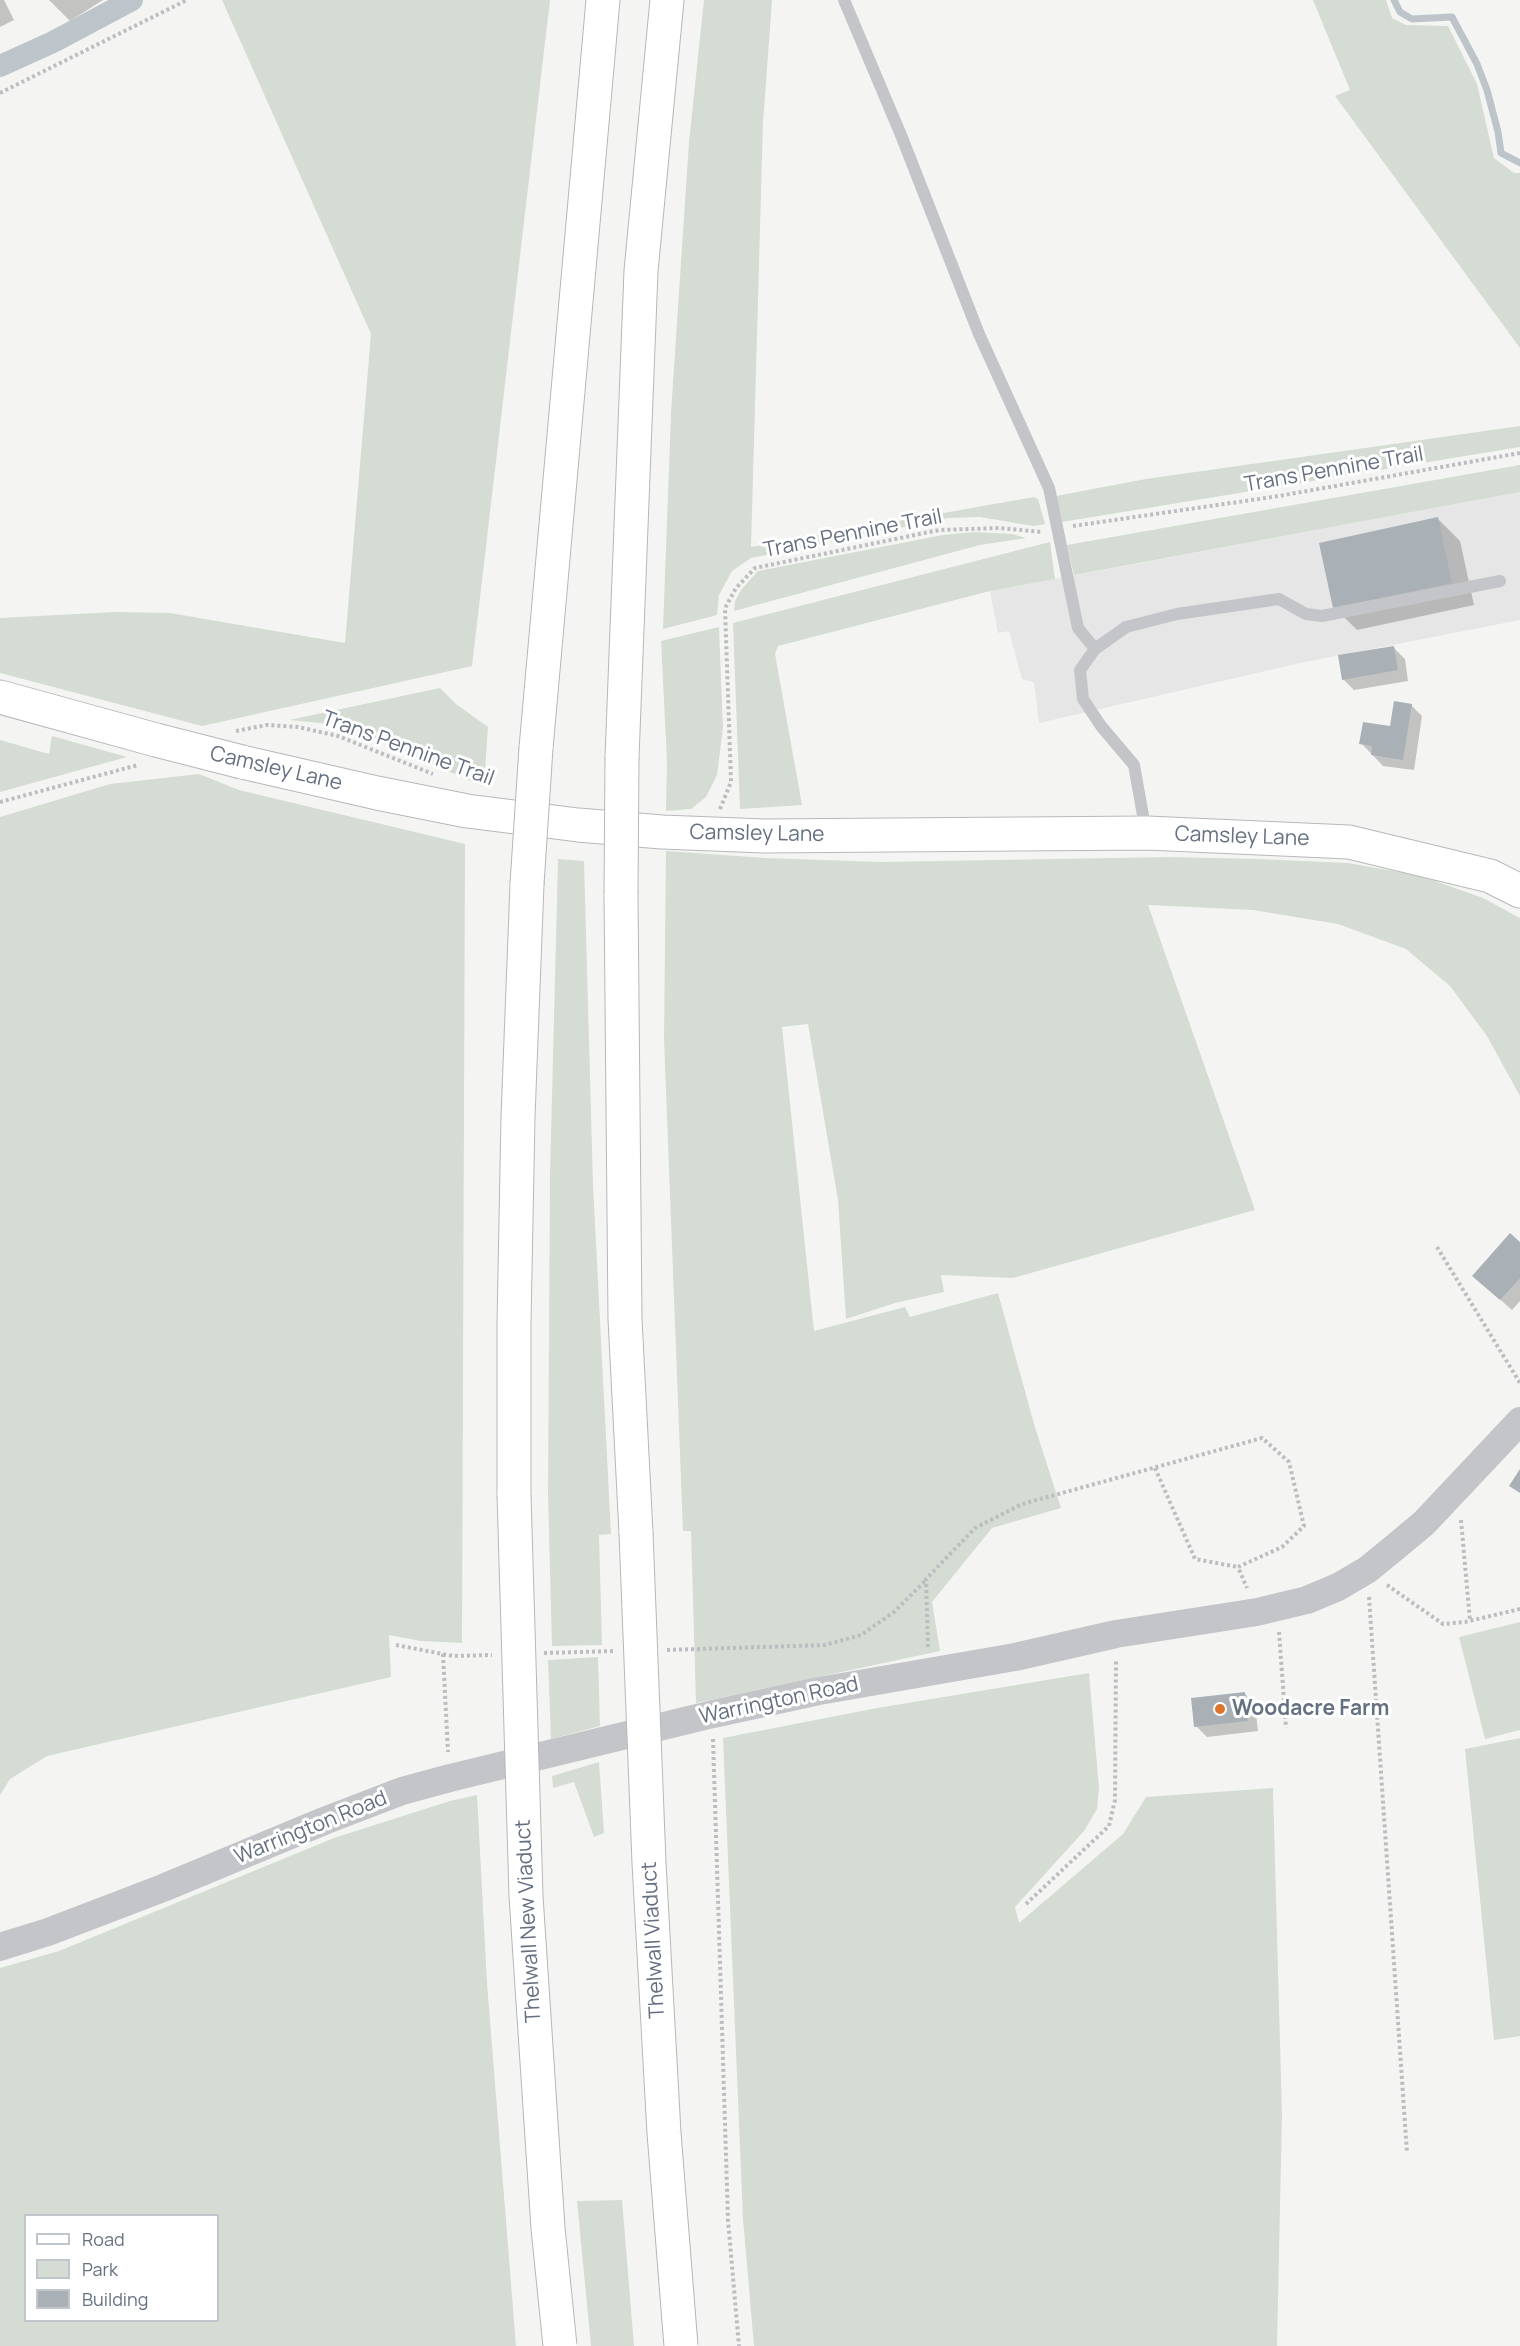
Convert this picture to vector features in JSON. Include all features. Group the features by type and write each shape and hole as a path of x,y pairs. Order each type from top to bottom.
{"main road":[{"name":"Thelwall New Viaduct","path":"560,2346 547,2216 526,1896 514,1495 514,1300 527,884 536,748 603,0"},
{"name":"Thelwall Viaduct","path":"667,0 641,271 622,757 621,894 625,1319 664,2133 681,2346"},
{"name":"Camsley Lane","path":"0,698 151,751 236,747 466,811 578,825 662,832 764,836 1147,833 1349,842 1490,876 1520,891"}],"street":[{"name":"Warrington Road","path":"0,1947 48,1932 163,1888 391,1796 450,1779 713,1714 819,1691 1015,1657 1116,1634 1267,1609 1307,1600 1338,1587 1367,1569 1424,1523 1520,1421"}],"lane":[{"path":"844,0 901,135 979,334 1049,488 1078,628 1095,649"},
{"path":"1147,833 1134,765 1101,726 1083,699 1080,670 1095,649 1126,627 1177,614 1279,598 1306,614 1322,616 1500,581"}],"path":[{"path":"0,93 187,0"},
{"name":"Trans Pennine Trail","path":"718,811 723,807 731,782 725,608 736,588 755,568 939,530 1000,528 1043,532 1279,496 1520,453"},
{"name":"Trans Pennine Trail","path":"236,747 267,725 298,727 338,736 438,777"},
{"path":"0,802 151,751"},
{"path":"1437,1247 1520,1383"},
{"path":"929,1671 926,1580 975,1528 1022,1504 1262,1438 1288,1462 1304,1526 1282,1547 1238,1567 1195,1559 1155,1468"},
{"path":"1454,1492 1462,1521 1468,1622"},
{"path":"1238,1567 1267,1609 1286,1728"},
{"path":"1367,1569 1443,1624 1468,1622 1520,1609"},
{"path":"1367,1569 1407,2153"},
{"path":"1026,1904 1109,1826 1115,1800 1116,1634"},
{"path":"443,1654 450,1779"},
{"path":"713,1714 728,2220 739,2346"}],"shaded area":[{"path":"1520,492 1520,620 1300,663 1039,723 1034,682 1022,679 1009,631 998,633 990,591"}],"green space":[{"path":"222,0 550,0 472,666 202,726 0,673 0,618 115,612 170,613 345,643 371,334"},
{"path":"704,0 772,0 763,123 751,547 1034,497 1038,499 1045,524 1033,526 980,517 949,518 751,558 732,571 719,595 717,615 663,629 671,413 689,142"},
{"path":"1313,0 1386,0 1392,18 1406,25 1448,26 1477,84 1494,158 1514,173 1520,173 1520,348 1335,96 1350,90"},
{"path":"1520,426 1520,447 1062,522 1056,496 1146,479"},
{"path":"1520,465 1520,492 1074,575 1067,545"},
{"path":"975,532 1012,534 1026,538 980,545 734,611 735,601 741,590 758,571 943,535"},
{"path":"1050,542 1055,579 990,591 778,646 775,654 802,805 740,809 733,623"},
{"path":"719,627 723,728 717,775 706,797 691,809 666,811 667,761 661,641"},
{"path":"440,688 456,704 488,727 484,787 361,733 320,723 289,720"},
{"path":"52,736 127,757 0,792 0,740 49,754"},
{"path":"199,774 239,790 465,844 462,1643 421,1641 389,1635 391,1677 47,1756 10,1779 0,1795 0,817 110,784"},
{"path":"666,851 766,858 880,862 1171,857 1257,859 1348,863 1421,876 1483,898 1520,918 1520,1096 1487,1036 1450,986 1406,949 1338,924 1253,910 1148,905 1255,1210 1013,1278 941,1275 944,1292 895,1303 846,1319 838,1200 808,1024 782,1027 814,1331 905,1307 910,1317 998,1293 1034,1424 1061,1508 992,1528 932,1602 940,1651 696,1703 691,1531 683,1531 664,1039"},
{"path":"558,859 584,861 593,1185 611,1534 599,1535 602,1645 552,1646 548,1494 550,1175"},
{"path":"1520,1622 1520,1730 1485,1739 1459,1637"},
{"path":"598,1657 600,1726 551,1739 548,1660"},
{"path":"1089,1673 1099,1788 1097,1809 1084,1831 1015,1907 1019,1923 1123,1834 1146,1797 1273,1788 1282,2115 1277,2346 754,2346 743,2219 723,1738 877,1708"},
{"path":"1520,1738 1520,2036 1494,2040 1465,1749"},
{"path":"599,1762 604,1833 594,1837 574,1782 553,1788 552,1776"},
{"path":"477,1795 487,1983 516,2346 0,2346 0,1968 59,1951 334,1838 450,1801"},
{"path":"622,2200 634,2346 591,2346 577,2201"}],"building":[{"path":"1438,517 1452,583 1333,608 1319,543"},
{"path":"1394,646 1398,670 1342,680 1338,655"},
{"path":"1394,701 1412,704 1403,760 1371,755 1372,746 1359,744 1363,722 1390,726"},
{"path":"1510,1233 1520,1242 1520,1278 1500,1300 1472,1276"},
{"path":"1520,1469 1520,1493 1509,1486"},
{"name":"Woodacre Farm","path":"1245,1692 1248,1721 1194,1727 1191,1698"}],"waterway":[{"path":"0,66 53,42 132,0"},
{"path":"1394,0 1400,12 1412,19 1452,17 1477,64 1487,90 1501,153 1520,163"}],"place":[{"name":"Woodacre Farm","path":"1220,1709"}]}
